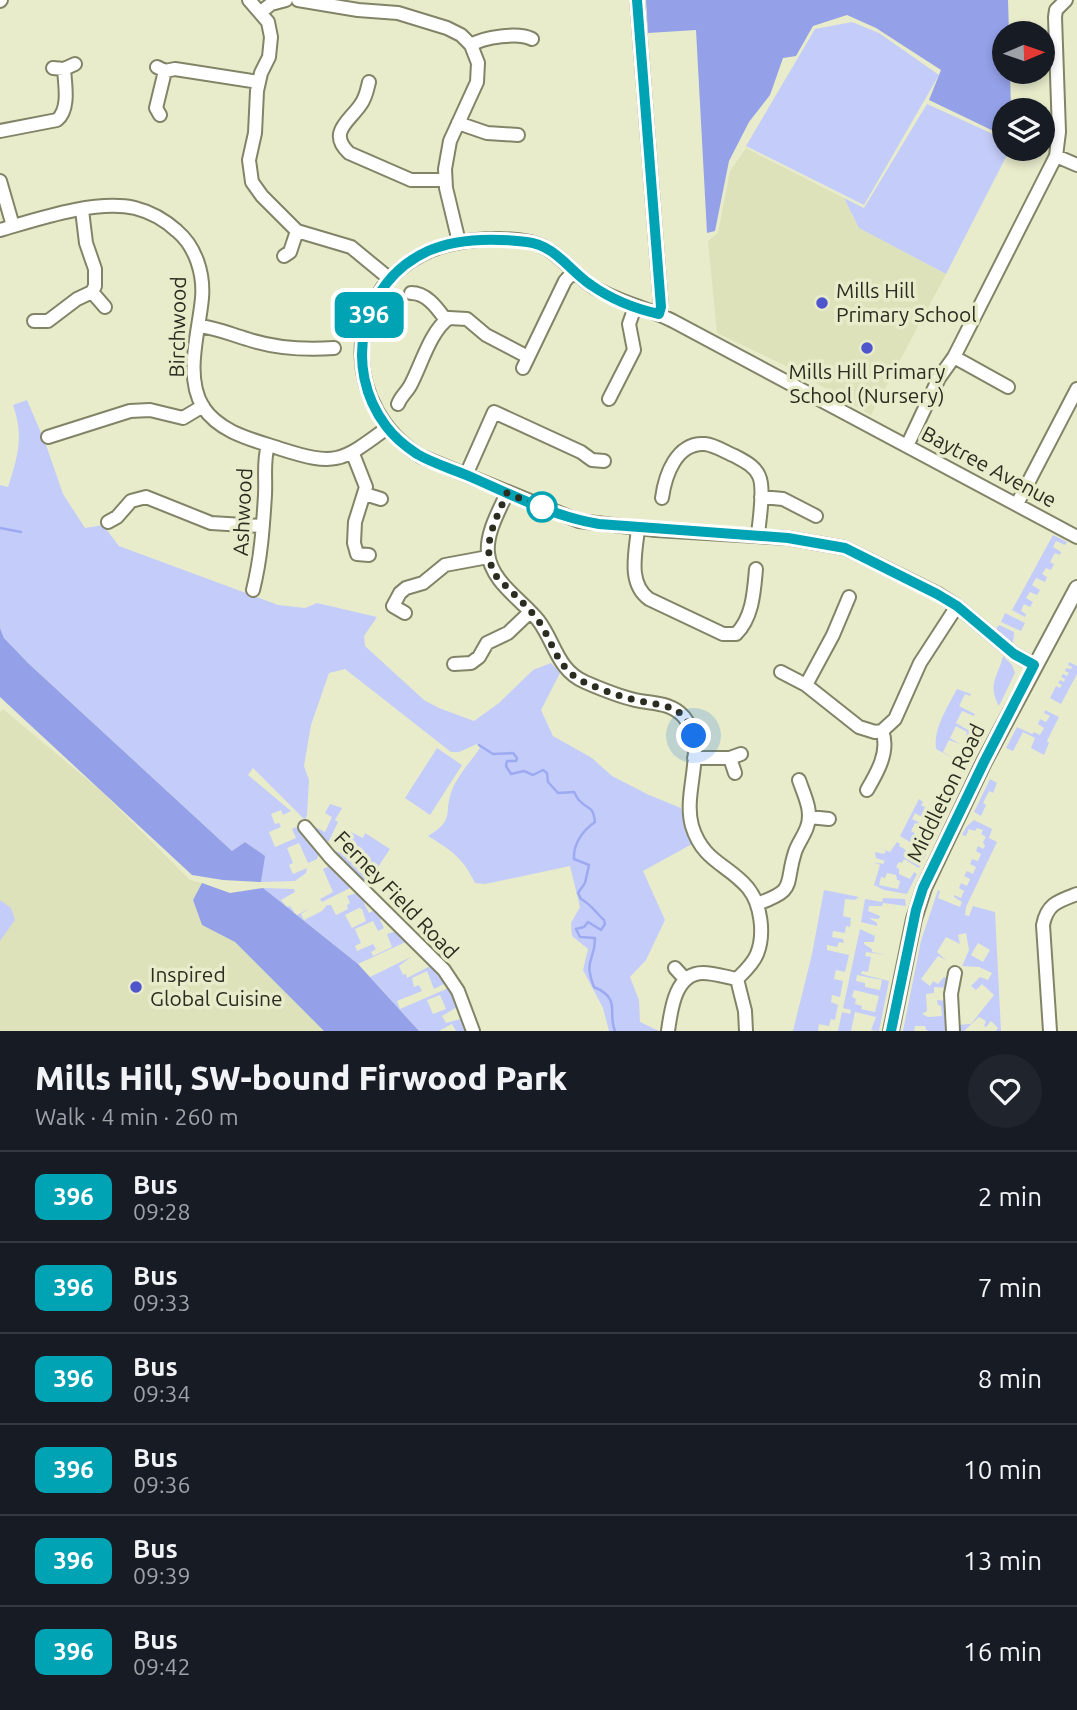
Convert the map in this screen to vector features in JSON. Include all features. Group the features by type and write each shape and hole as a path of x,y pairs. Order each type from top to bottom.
{"main road":[{"name":"Middleton Road","path":"891,1031 923,888 984,762 1076,591"}],"street":[{"path":"249,0 268,22 271,37 269,57 258,82 249,174 262,196 297,232 351,247 390,279"},
{"path":"261,12 271,4 286,0"},
{"path":"298,0 358,10 398,13 447,27 471,45 479,69 474,89 447,150 445,180 459,242"},
{"path":"907,446 939,377 954,357 1056,156 1059,132 1055,17 1056,10 1066,0"},
{"path":"637,1 661,307 659,314"},
{"path":"471,45 484,39 524,35 532,39"},
{"path":"0,131 57,120 62,116 65,102 64,67"},
{"path":"160,115 156,108 161,69 181,69 258,82"},
{"path":"369,82 365,97 342,128 341,142 344,148 349,153 411,180 445,180"},
{"path":"458,123 487,134 514,135 508,150"},
{"path":"1056,156 1077,165"},
{"path":"0,181 6,228"},
{"name":"Birchwood","path":"6,228 82,210 116,206 137,208 157,216 183,236 194,253 201,278 202,296 194,373 203,407"},
{"path":"34,321 49,327 77,299 92,292 95,286 95,269 86,243 82,210"},
{"path":"291,255 297,232"},
{"name":"Baytree Avenue","path":"1034,665 999,642 957,606 910,579 845,548 811,540 638,528 579,521 420,456 387,428 371,402 361,363 361,346 369,314 390,279 418,256 459,242 529,242 549,250 597,289 635,307 659,314 1077,537"},
{"path":"397,395 409,388 420,361 446,320 455,317 467,319 525,363 565,281 574,271"},
{"path":"419,289 446,320"},
{"path":"92,292 105,307"},
{"path":"609,399 622,386 634,350 629,324 635,307"},
{"path":"199,326 222,329 263,343 327,353"},
{"path":"954,357 1008,387"},
{"path":"1017,504 1077,389"},
{"path":"57,439 69,429 130,411 150,410 183,418 203,407 215,421 230,431 313,458 331,459 353,454 387,428"},
{"path":"466,475 496,407 581,452 594,463"},
{"path":"662,498 669,470 675,460 686,449 701,444 712,446 752,467 761,480 758,535"},
{"name":"Ashwood","path":"259,585 264,467 268,445"},
{"path":"353,454 364,481 365,494 355,522 354,543 359,557"},
{"path":"507,493 489,537 488,557 496,576 540,623 558,659 583,681 634,700 666,705 682,715 691,726 694,758 689,810 698,840 717,863 748,888 757,904 760,928 757,954 737,979"},
{"path":"365,494 381,499"},
{"path":"116,522 131,501 146,497 211,523 262,526"},
{"path":"761,497 783,499 816,516"},
{"path":"638,528 635,576 637,586 649,598 673,602 723,634 736,634 746,622 752,604 756,569"},
{"path":"405,614 388,610 406,588 423,583 444,565 488,557"},
{"path":"806,685 833,635 849,597"},
{"path":"781,673 806,685 859,727 875,732 882,731 895,719 920,663 957,606"},
{"path":"454,664 471,668 487,643 508,633 530,612"},
{"path":"866,790 884,753 885,737 882,731"},
{"path":"694,758 735,756 735,773"},
{"path":"757,904 778,895 788,886 793,858 807,829 809,817 799,797 799,780"},
{"path":"809,817 829,819"},
{"name":"Ferney Field Road","path":"304,827 330,857 444,970 458,991 473,1031"},
{"path":"1050,1031 1043,925 1045,915 1053,903 1077,894"},
{"path":"675,968 685,979"},
{"path":"668,1031 675,997 685,979 700,973 737,979"},
{"path":"737,979 746,1011 746,1031"},
{"path":"953,1031 957,983"}],"shaded area":[{"path":"646,0 1008,0 1009,21 992,21 992,84 1010,84 1011,98 992,98 992,130 929,100 941,70 876,28 847,15 813,26 796,56 783,58 770,95 749,122 729,161 715,231 707,233 696,30 648,33"},
{"path":"852,22 879,33 939,75 864,205 746,146 815,29"},
{"path":"927,104 992,134 992,161 1004,161 946,274 859,228 844,198 864,208"},
{"name":"Mills Hill Primary School","path":"746,148 844,198 859,228 946,274 871,415 792,369 717,333 708,241 718,233 730,171"},
{"path":"27,400 63,494 85,528 103,525 119,546 278,605 305,608 317,603 377,617 364,636 365,646 424,700 439,708 474,721 499,703 533,670 551,663 560,673 541,710 553,736 592,758 612,776 681,808 686,832 692,844 643,871 665,920 646,960 630,977 639,1000 640,1022 659,1031 609,1031 603,1008 583,970 588,949 572,936 571,923 580,907 570,866 485,884 475,883 456,855 428,836 446,820 452,790 480,748 477,744 459,752 451,752 345,669 329,673 311,725 304,766 309,780 305,820 253,768 248,775 291,811 283,815 281,810 271,814 275,824 279,823 281,827 269,832 275,847 296,838 292,829 299,826 315,844 319,854 317,859 308,863 299,843 287,848 293,863 289,865 293,874 307,868 306,873 295,881 261,882 264,856 245,842 232,851 28,663 4,638 0,628 0,485 8,487 17,456 19,437 13,405"},
{"path":"1053,535 1067,542 1065,545 1056,541 1053,547 1061,552 1060,555 1055,553 1050,562 1054,564 1051,570 1046,568 1042,574 1047,577 1045,582 1036,578 1032,585 1040,590 1037,595 1030,592 1026,598 1033,602 1030,607 1024,604 1021,611 1026,614 1025,617 1012,610"},
{"path":"1005,613 1025,623 1021,631 1001,622"},
{"path":"999,625 1014,632 1013,646 995,630"},
{"path":"0,628 4,638 28,663 232,851 245,842 265,856 261,882 192,875 0,697"},
{"path":"1003,656 1012,665 1015,673 999,706 994,686"},
{"path":"1069,662 1077,666 1077,674 1061,704 1050,698 1056,686 1060,688 1062,685 1058,683 1060,680 1064,682 1065,679 1061,677 1063,674 1067,676 1069,673 1065,671 1066,668 1072,667 1068,665"},
{"path":"957,689 971,694 965,694 959,706 975,714 974,716 962,711 956,723 975,734 971,742 965,740 967,732 956,726 950,738 960,744 949,740 943,752 955,759 936,749 936,741 942,719"},
{"path":"3,709 101,791 190,880 202,883 193,900 202,925 235,942 324,1031 0,1031 0,712"},
{"path":"1045,710 1059,717 1047,741 1049,743 1044,755 1031,748 1035,738 1023,732 1013,751 1006,748 1017,727 1040,735 1044,728 1038,724 1040,719 1046,722 1050,716 1044,713"},
{"path":"437,748 462,765 430,815 405,798"},
{"path":"990,779 997,783 993,793 989,791 983,803 986,805 981,816 974,812"},
{"path":"919,799 923,802 921,805 928,809 926,812 943,821 937,832 932,830 937,821 925,814 922,817 915,813 912,819 920,823 915,823 911,831 924,845 913,838 910,842 900,836"},
{"path":"330,804 342,808 326,847 314,832 315,827 325,832 332,817 325,813"},
{"path":"974,820 992,829 989,838 997,842 966,907 965,915 969,916 973,906 995,912 1001,1031 996,1031 998,1028 991,1021 984,1026 986,1021 979,1017 964,1031 957,1031 956,1025 971,1024 994,995 982,984 976,990 971,986 980,977 988,980 992,973 979,967 962,966 969,950 966,933 958,935 960,944 946,937 937,952 946,960 938,956 921,979 930,986 933,981 938,984 944,977 950,980 948,988 934,987 934,993 926,994 927,1011 922,1014 928,1017 942,1016 937,1000 947,1001 949,1031 929,1031 925,1026 915,1026 914,1031 903,1031 921,941 938,890 938,898 960,907 962,902 954,895 961,898 964,891 959,888 961,883 967,886 970,879 964,876 967,871 973,874 976,867 970,864 972,859 978,861 981,854 976,851 978,846 983,849 985,846 983,842 986,837 981,834 983,830 969,829 966,836 962,835","holes":["978,943 990,950 983,962 971,955"]},
{"path":"351,832 363,838 365,833 390,849 366,885 326,847 340,853"},
{"path":"897,842 906,850 904,854 916,861 921,852 926,854 919,868 904,859 896,867 899,874 910,879 914,872 917,874 907,894 884,890 874,885 880,865 874,862 883,864 885,861 876,858 875,852 884,854 886,851 876,847 890,852","holes":["887,873 896,875 900,881 898,889 879,885 881,877 885,878"]},
{"path":"329,866 354,886 322,902 320,899 333,892 323,869"},
{"path":"202,883 230,893 263,888 358,964 419,1031 324,1031 235,942 202,925 193,900"},
{"path":"263,888 294,889 295,892 281,900 294,912 292,913"},
{"path":"824,890 859,897 855,900 845,899 843,916 851,918 850,927 846,926 845,933 833,931 832,937 843,939 844,943 839,942 837,947 827,945 827,950 849,955 845,972 836,970 834,979 843,981 840,997 832,995 831,1002 838,1005 835,1020 831,1019 829,1026 819,1024 818,1031 793,1031 812,954"},
{"path":"360,892 368,900 364,903 369,913 377,908 386,916 380,920 384,928 378,931 373,921 355,929 361,943 355,946 357,951 373,944 376,949 371,952 373,956 392,947 387,934 400,930 410,940 358,964 297,915 310,908 301,914 304,920 331,905 336,915 348,909 347,905 350,903 347,896","holes":["362,909 366,921 352,928 345,915"]},
{"path":"883,898 905,899 906,906 883,903 882,906 869,906 868,911 880,916 879,919 869,918 877,923 877,926 861,922 865,899 882,902"},
{"path":"0,900 11,908 15,920 0,941"},
{"path":"860,929 875,936 874,942 864,942 872,952 886,955 866,952 865,956 871,957 868,972 862,971 861,974 889,981 879,1031 871,1030 876,1017 855,1012 851,1031 838,1031 842,1012 850,1014 851,1010 843,1008","holes":["857,975 882,980 880,990 865,987 865,983 856,981","854,990 879,996 875,1012 861,1009 862,1006 855,1004 856,999 852,997"]},
{"path":"411,957 399,966 407,978 434,964 448,982 434,989 427,971 412,978 414,987 419,985 422,991 397,1001 400,1009 451,987 459,1006 442,1016 446,1023 464,1018 469,1031 456,1031 452,1024 439,1031 419,1031 370,977","holes":["440,995 446,1009 433,1014 427,1000"]}],"waterway":[{"path":"0,528 21,532"},
{"path":"479,745 493,754 513,753 516,761 507,761 506,766 511,774 524,771 533,775 543,770 547,773 548,782 558,793 574,792 593,813 595,822 580,838 574,859 589,865 585,883 578,893 605,924 601,930 588,922 584,927 576,929 580,937 595,938 589,965 591,978 594,987 611,1001 615,1031"}],"bus line":[{"name":"396","path":"637,0 661,307 659,314 635,307 597,289 563,259 529,242 448,244 412,260 390,279 380,293 369,314 361,346 366,388 387,428 415,452 525,500 579,521 656,530 811,540 845,548 910,579 957,606 1014,654 1034,665 923,888 891,1031"}],"place":[{"name":"Mills Hill Primary School","path":"822,303"},
{"name":"Mills Hill Primary School (Nursery)","path":"867,348"},
{"name":"Inspired Global Cuisine","path":"136,987"}],"route":[{"path":"542,507 507,493 489,537 488,557 496,576 540,623 558,659 569,671 583,681 634,700 673,708 691,726 694,736"}]}
